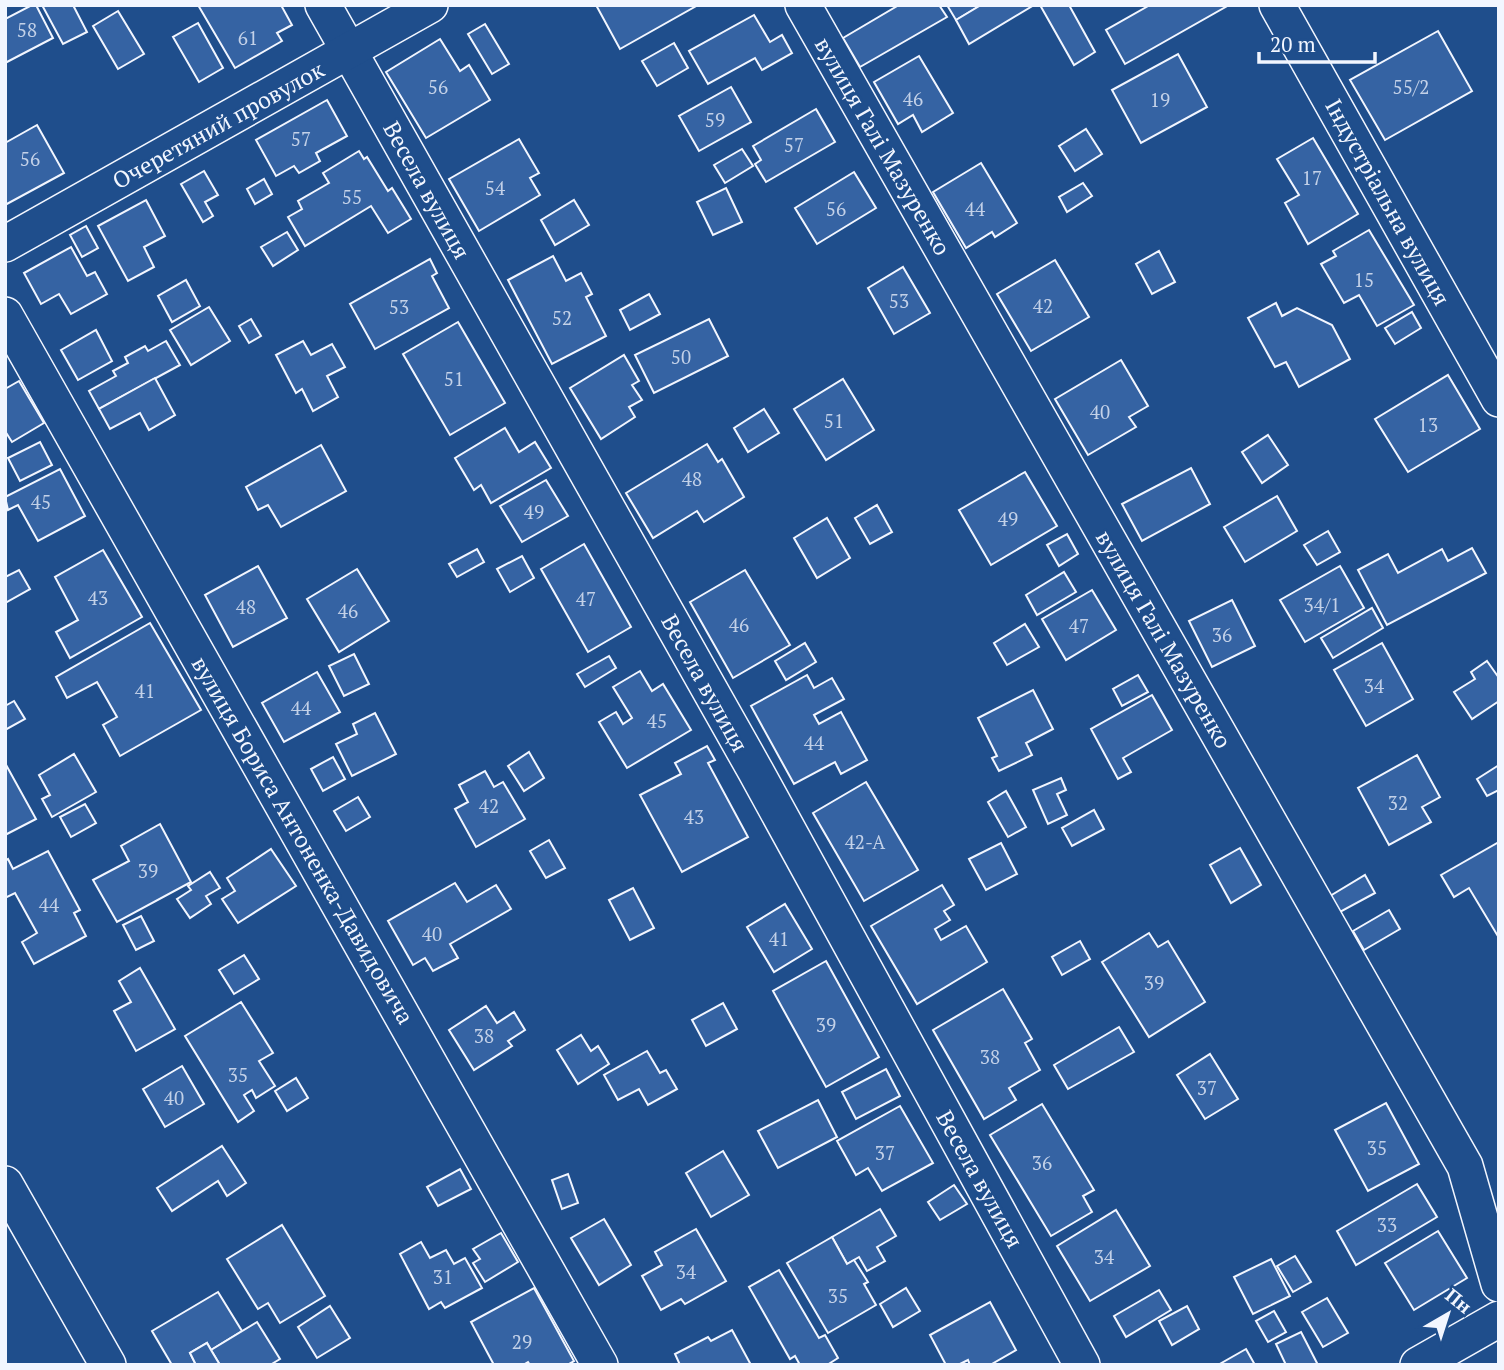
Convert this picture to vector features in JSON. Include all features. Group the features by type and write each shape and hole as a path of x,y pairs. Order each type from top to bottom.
{"street":[{"name":"Весела вулиця","path":"323,5 755,771 1082,1365"},
{"name":"Очеретяний провулок","path":"5,244 430,5"},
{"name":"вулиця Галі Мазуренко","path":"803,5 1465,1166 1499,1284"},
{"name":"Індустріальна вулиця","path":"1278,5 1499,399"},
{"name":"вулиця Бориса Антоненка-Давидовича","path":"5,315 600,1365"},
{"path":"5,1184 107,1365"},
{"path":"1418,1365 1499,1319"}],"building":[{"path":"36,5 53,38 5,63 5,19"},
{"path":"42,5 73,5 87,32 63,44"},
{"path":"198,5 281,5 292,25 277,33 282,41 235,68"},
{"path":"596,5 698,5 620,49"},
{"path":"899,5 939,5 947,17 860,67 843,38"},
{"path":"947,5 981,5 956,20"},
{"path":"981,5 1034,5 969,44 956,20"},
{"path":"1040,5 1069,5 1095,52 1074,65"},
{"path":"1150,5 1229,5 1125,64 1106,30"},
{"path":"118,11 144,54 118,69 93,26"},
{"path":"754,15 770,42 782,35 792,53 762,70 755,58 708,84 689,51"},
{"path":"198,23 223,68 199,82 173,37"},
{"path":"485,24 509,64 492,74 468,34"},
{"path":"1438,31 1472,91 1385,140 1350,80"},
{"path":"440,39 460,71 469,65 490,100 426,138 386,72"},
{"path":"674,43 688,68 657,86 642,61"},
{"path":"1178,54 1207,107 1141,143 1112,90"},
{"path":"919,56 953,113 922,132 913,115 898,124 874,82"},
{"path":"731,87 751,122 699,151 679,116"},
{"path":"327,100 347,136 316,153 320,161 299,173 294,166 276,176 256,140"},
{"path":"816,109 835,142 766,182 755,164 761,160 753,146"},
{"path":"37,125 64,173 5,205 5,143"},
{"path":"1086,129 1102,154 1075,171 1059,146"},
{"path":"1313,138 1358,214 1308,244 1285,203 1299,195 1277,159"},
{"path":"519,139 539,173 530,178 540,195 479,231 449,179"},
{"path":"742,149 753,166 725,183 714,165"},
{"path":"359,151 364,159 367,157 388,191 392,188 411,219 388,233 371,206 305,246 288,217 302,209 298,201 329,183 323,173"},
{"path":"981,163 1017,223 995,237 992,232 966,248 933,192"},
{"path":"204,171 218,195 205,202 213,216 203,222 181,184"},
{"path":"854,172 876,208 817,244 795,208"},
{"path":"264,179 272,194 255,204 247,189"},
{"path":"1083,183 1092,196 1067,212 1059,197"},
{"path":"726,188 742,222 713,235 697,202"},
{"path":"146,200 165,236 144,247 154,267 128,281 98,226"},
{"path":"574,200 589,225 555,245 541,220"},
{"path":"86,226 98,248 82,257 70,235"},
{"path":"1369,230 1414,305 1377,326 1359,295 1344,303 1321,264 1336,256 1333,251"},
{"path":"287,232 298,250 273,266 261,247"},
{"path":"71,247 87,276 95,272 107,294 71,314 59,294 41,304 24,273"},
{"path":"1159,251 1175,282 1152,294 1136,264"},
{"path":"553,256 566,281 581,273 592,294 586,297 606,336 552,364 508,280"},
{"path":"430,259 437,273 432,276 449,308 375,349 350,304"},
{"path":"1055,260 1089,317 1031,351 997,294"},
{"path":"903,267 930,313 894,334 868,288"},
{"path":"186,280 200,306 172,322 158,296"},
{"path":"649,294 660,314 630,330 620,310"},
{"path":"1276,303 1282,316 1297,308 1332,325 1350,359 1299,387 1286,362 1275,367 1248,318"},
{"path":"209,307 230,341 191,365 170,330"},
{"path":"1412,312 1421,328 1395,344 1385,328"},
{"path":"251,319 261,336 249,343 239,326"},
{"path":"709,319 728,356 654,393 635,355"},
{"path":"458,322 505,403 450,435 403,354"},
{"path":"96,330 112,361 78,380 61,350"},
{"path":"166,341 180,365 99,409 89,391 116,376 113,371 128,363 125,357 145,346 148,351"},
{"path":"303,341 311,355 332,344 345,367 327,376 338,397 313,411 302,389 296,393 276,355"},
{"path":"624,355 639,381 632,385 642,400 629,407 635,417 601,439 570,388"},
{"path":"1121,360 1148,406 1129,417 1136,427 1088,455 1055,399"},
{"path":"1448,375 1480,429 1408,472 1375,419"},
{"path":"155,378 175,415 149,430 140,413 110,429 99,409"},
{"path":"843,379 874,430 826,460 794,409"},
{"path":"19,381 44,423 12,442 5,431 5,389"},
{"path":"764,409 779,433 748,452 734,428"},
{"path":"505,428 519,452 535,442 551,468 491,503 481,485 474,490 455,458"},
{"path":"1268,435 1288,465 1262,483 1242,452"},
{"path":"40,442 52,465 20,481 8,458"},
{"path":"707,444 718,462 722,459 744,497 704,522 697,511 653,538 626,493"},
{"path":"321,445 346,491 281,527 268,505 258,510 246,487"},
{"path":"1191,468 1210,504 1142,541 1122,504"},
{"path":"60,469 85,516 38,541 18,505 8,510 5,497"},
{"path":"1025,472 1057,526 991,565 959,510"},
{"path":"546,480 568,516 522,542 500,506"},
{"path":"1277,496 1297,531 1245,562 1224,527"},
{"path":"877,505 892,532 870,544 855,518"},
{"path":"827,518 850,558 817,578 794,538"},
{"path":"1328,531 1340,552 1317,565 1304,545"},
{"path":"1067,534 1078,554 1059,566 1047,545"},
{"path":"584,544 631,627 588,652 541,569"},
{"path":"1472,548 1486,573 1387,625 1358,570 1388,554 1398,573 1442,549 1448,561"},
{"path":"477,549 484,562 457,577 449,564"},
{"path":"103,550 142,617 70,658 56,632 78,620 55,577"},
{"path":"522,556 534,578 510,592 497,569"},
{"path":"258,566 287,618 233,647 205,595"},
{"path":"1340,566 1364,608 1305,642 1280,600"},
{"path":"357,569 389,621 339,652 307,599"},
{"path":"19,570 30,589 5,603 5,577"},
{"path":"745,570 790,645 733,678 690,602"},
{"path":"1064,572 1076,592 1037,615 1026,595"},
{"path":"1092,590 1116,630 1066,660 1042,619"},
{"path":"1232,600 1255,646 1212,667 1189,621"},
{"path":"1372,608 1383,628 1333,658 1321,638"},
{"path":"150,623 201,710 120,756 103,725 117,717 97,682 67,698 56,677"},
{"path":"1025,624 1039,647 1007,665 994,643"},
{"path":"805,643 816,662 786,680 775,661"},
{"path":"1382,643 1413,699 1366,726 1334,670"},
{"path":"354,654 369,684 344,696 329,666"},
{"path":"609,656 616,668 585,687 577,674"},
{"path":"1487,661 1499,678 1499,701 1472,719 1454,692 1475,679 1471,672"},
{"path":"640,671 652,691 663,684 691,730 627,768 599,722 616,712 623,724 632,718 613,687"},
{"path":"317,672 340,712 284,742 262,703"},
{"path":"807,675 814,688 832,678 844,699 814,715 819,724 841,712 867,760 841,774 835,762 794,784 751,706"},
{"path":"1138,675 1148,692 1122,706 1113,689"},
{"path":"1033,690 1053,729 1026,743 1032,755 999,771 992,758 997,756 978,718"},
{"path":"1152,695 1172,730 1123,758 1131,772 1118,779 1091,729"},
{"path":"14,701 25,719 5,730 5,706"},
{"path":"375,713 396,754 352,776 336,744 357,734 353,724"},
{"path":"707,746 715,760 708,763 748,837 682,872 640,795 681,774 675,763"},
{"path":"529,752 544,778 524,791 508,766"},
{"path":"74,754 96,792 52,817 42,799 50,795 39,775"},
{"path":"1417,755 1440,797 1422,807 1431,822 1389,845 1358,788"},
{"path":"333,757 345,779 323,791 311,769"},
{"path":"5,763 36,819 5,835"},
{"path":"1499,765 1499,790 1487,796 1477,779"},
{"path":"485,771 494,787 503,782 525,819 476,847 455,809 468,802 459,785"},
{"path":"1061,778 1066,790 1057,794 1067,815 1048,824 1033,790"},
{"path":"866,782 918,870 864,901 813,813"},
{"path":"1006,791 1026,827 1008,837 988,802"},
{"path":"358,797 370,817 346,831 334,811"},
{"path":"85,804 96,823 71,837 60,817"},
{"path":"1094,810 1104,829 1072,846 1062,828"},
{"path":"160,824 191,882 117,922 93,880 129,861 121,846"},
{"path":"549,840 565,868 546,878 530,851"},
{"path":"1499,842 1499,938 1469,888 1454,897 1441,875"},
{"path":"1001,843 1017,874 986,890 969,859"},
{"path":"1240,848 1261,885 1231,903 1210,865"},
{"path":"271,849 296,886 238,923 222,899 235,891 227,878"},
{"path":"48,851 80,910 74,913 86,936 34,964 22,942 37,933 15,893 5,898 5,861 8,859 13,869"},
{"path":"210,872 220,888 206,896 211,904 190,918 177,899 191,890 188,886"},
{"path":"1365,875 1375,893 1340,912 1330,896"},
{"path":"455,883 467,902 496,885 511,909 450,944 458,958 433,971 425,958 413,965 388,921"},
{"path":"942,885 954,905 944,911 950,920 935,929 941,940 966,926 987,962 917,1004 871,926"},
{"path":"633,888 654,928 630,940 609,900"},
{"path":"785,904 812,949 774,972 747,927"},
{"path":"1389,910 1400,929 1364,950 1353,931"},
{"path":"141,916 154,941 136,950 123,925"},
{"path":"1149,933 1158,947 1168,941 1205,1002 1149,1037 1102,962"},
{"path":"1080,941 1090,959 1062,975 1052,957"},
{"path":"244,955 259,979 234,994 219,970"},
{"path":"826,961 879,1057 826,1087 773,991"},
{"path":"140,968 175,1029 136,1051 114,1011 131,1002 119,981"},
{"path":"1003,989 1032,1039 1025,1043 1040,1070 1009,1088 1016,1100 984,1119 933,1030"},
{"path":"241,1002 273,1053 259,1061 275,1086 256,1098 252,1090 244,1095 254,1111 238,1122 185,1036"},
{"path":"723,1003 737,1029 706,1046 692,1020"},
{"path":"486,1006 497,1023 514,1012 525,1030 508,1041 512,1046 474,1070 449,1030"},
{"path":"1119,1027 1134,1052 1068,1089 1054,1065"},
{"path":"581,1035 591,1051 598,1046 609,1064 578,1084 557,1050"},
{"path":"647,1051 660,1073 666,1070 677,1089 648,1105 639,1089 618,1100 604,1075"},
{"path":"1210,1054 1238,1099 1205,1119 1177,1075"},
{"path":"182,1066 204,1104 165,1127 143,1089"},
{"path":"886,1069 900,1096 856,1119 842,1092"},
{"path":"296,1078 308,1098 287,1111 275,1091"},
{"path":"818,1100 837,1137 778,1168 758,1131"},
{"path":"1386,1103 1419,1164 1368,1191 1335,1130"},
{"path":"1042,1104 1094,1190 1083,1196 1092,1212 1051,1236 990,1135"},
{"path":"900,1106 933,1163 882,1191 868,1168 856,1175 837,1141"},
{"path":"222,1146 246,1183 227,1196 218,1181 172,1211 157,1188"},
{"path":"723,1151 749,1195 711,1217 686,1173"},
{"path":"460,1169 471,1189 438,1206 427,1187"},
{"path":"568,1174 578,1203 562,1209 552,1180"},
{"path":"1417,1184 1437,1217 1356,1265 1337,1231"},
{"path":"954,1185 967,1204 940,1220 928,1202"},
{"path":"880,1209 896,1236 877,1247 885,1261 867,1271 859,1257 847,1264 832,1237"},
{"path":"1116,1210 1150,1266 1090,1301 1057,1246"},
{"path":"604,1219 631,1265 599,1285 571,1238"},
{"path":"282,1225 325,1296 280,1323 268,1303 258,1309 227,1259"},
{"path":"696,1229 726,1281 685,1304 681,1299 661,1310 642,1276 662,1265 655,1252"},
{"path":"1438,1231 1467,1278 1414,1310 1385,1263"},
{"path":"501,1233 518,1262 485,1282 473,1263 480,1259 473,1249"},
{"path":"832,1237 847,1264 854,1260 868,1282 864,1284 876,1305 828,1333 787,1263"},
{"path":"421,1242 430,1258 446,1250 454,1264 465,1258 482,1288 445,1308 441,1302 429,1309 400,1254"},
{"path":"1295,1256 1311,1282 1293,1292 1277,1266"},
{"path":"1271,1259 1290,1296 1253,1314 1234,1277"},
{"path":"779,1270 819,1338 825,1335 838,1358 827,1365 800,1365 795,1356 790,1359 749,1287"},
{"path":"534,1288 574,1361 567,1365 530,1365 528,1362 523,1365 494,1365 471,1322"},
{"path":"906,1288 920,1311 893,1327 880,1304"},
{"path":"1159,1290 1171,1310 1126,1337 1114,1316"},
{"path":"218,1292 242,1331 211,1350 207,1343 190,1353 196,1365 172,1365 152,1331"},
{"path":"1327,1298 1348,1333 1323,1347 1302,1312"},
{"path":"990,1302 1016,1350 990,1365 970,1365 968,1360 958,1365 946,1365 930,1335"},
{"path":"330,1306 350,1338 317,1358 298,1327"},
{"path":"1187,1306 1199,1329 1172,1345 1159,1321"},
{"path":"1274,1311 1286,1332 1268,1342 1256,1321"},
{"path":"257,1322 280,1359 270,1365 220,1365 211,1350"},
{"path":"732,1330 751,1365 680,1365 675,1354 708,1337 711,1341"},
{"path":"1301,1332 1318,1365 1286,1365 1276,1344"},
{"path":"207,1343 220,1365 196,1365 190,1353"},
{"path":"1246,1349 1255,1365 1218,1365"}]}
